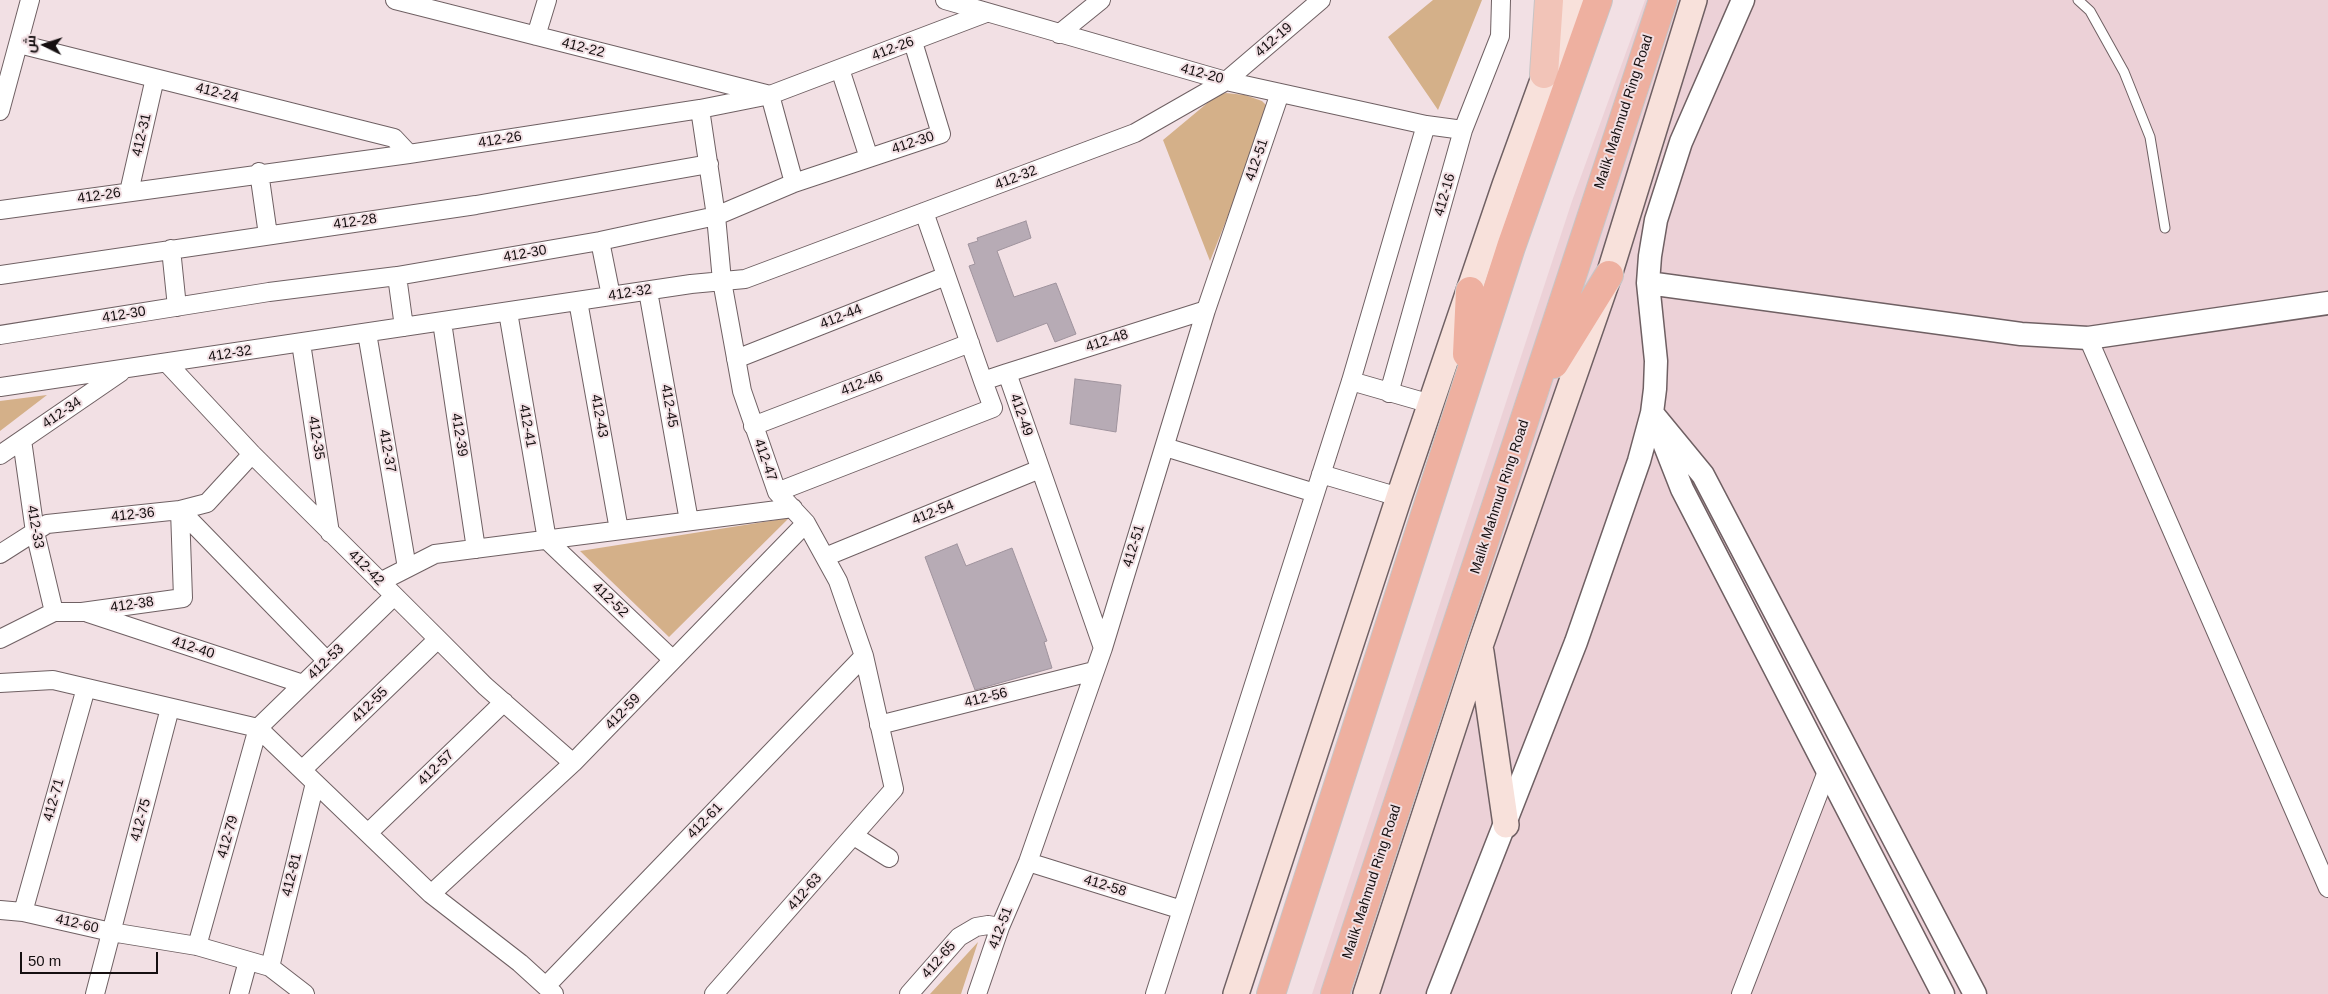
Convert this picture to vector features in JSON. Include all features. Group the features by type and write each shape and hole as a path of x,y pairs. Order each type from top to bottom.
{"highway":[{"path":"1271,994 1528,197 1598,0"},
{"name":"Malik Mahmud Ring Road","path":"1335,994 1532,400 1588,222 1663,0"},
{"path":"1532,400 1609,274"},
{"path":"1465,393 1470,291"}],"main road":[{"path":"1544,74 1549,0"},
{"path":"1236,994 1399,497 1544,74 1572,0"},
{"path":"1366,994 1480,646 1609,274 1694,0"},
{"path":"1480,646 1506,825"},
{"path":"1220,994 1260,920"}],"street":[{"path":"0,111 30,0"},
{"name":"412-22","path":"395,0 417,3 536,36 770,95"},
{"path":"536,36 547,0"},
{"name":"412-20","path":"945,0 1226,81 1426,125 1463,130"},
{"path":"1059,34 1101,0"},
{"name":"412-19","path":"1226,81 1321,0"},
{"name":"412-16","path":"1389,393 1463,130 1500,36 1501,0"},
{"path":"1438,994 1506,825 1579,633 1639,461 1652,413 1656,362 1648,283 1656,220 1666,183 1688,125 1742,0"},
{"name":"412-26","path":"0,210 259,172 409,154 700,109 770,95 914,42 986,13"},
{"name":"412-30","path":"0,335 269,292 398,276 600,241 716,216 794,183 941,134 914,42"},
{"name":"412-24","path":"18,44 394,138 409,154"},
{"path":"840,69 869,158"},
{"name":"412-31","path":"129,192 155,78"},
{"name":"412-32","path":"0,387 167,364 648,290 744,279 1135,133 1226,81"},
{"name":"412-51","path":"977,994 1000,927 1028,862 1103,648 1206,310 1280,93"},
{"path":"770,95 794,183"},
{"name":"412-47","path":"700,109 716,216 722,281 742,391 776,492 806,523 838,581 864,656 894,789"},
{"path":"1155,994 1351,382 1426,125"},
{"name":"412-28","path":"0,274 476,205 709,164"},
{"path":"259,172 268,235"},
{"path":"924,212 993,408"},
{"path":"600,241 610,296"},
{"path":"171,249 178,307"},
{"path":"398,276 404,328"},
{"name":"412-44","path":"736,359 946,276"},
{"path":"1648,283 2021,334 2088,338 2328,303"},
{"name":"412-45","path":"648,290 689,521"},
{"name":"412-43","path":"578,301 619,530"},
{"name":"412-48","path":"1007,373 1206,310"},
{"name":"412-41","path":"508,312 547,540"},
{"name":"412-39","path":"442,322 476,549"},
{"name":"412-37","path":"367,333 407,568"},
{"path":"2088,338 2328,888"},
{"name":"412-35","path":"301,343 330,533"},
{"name":"412-46","path":"753,426 970,343"},
{"name":"412-42","path":"167,364 330,533 504,702 573,764"},
{"name":"412-34","path":"0,455 124,370"},
{"path":"983,381 1007,373"},
{"name":"412-49","path":"1007,373 1103,648"},
{"path":"1351,382 1431,404"},
{"path":"776,492 1016,400"},
{"path":"1652,413 1703,475 1974,994"},
{"path":"1652,413 1682,489 1943,994"},
{"name":"412-33","path":"22,440 35,532 54,612"},
{"path":"1164,447 1315,493"},
{"name":"412-36","path":"0,554 46,524 180,510 207,503 252,454"},
{"name":"412-54","path":"825,557 1040,469"},
{"path":"1321,474 1399,497"},
{"path":"1682,489 1703,475"},
{"path":"380,582 435,554 793,508"},
{"path":"180,510 327,661"},
{"name":"412-38","path":"0,639 54,612 82,612 183,598 180,510"},
{"name":"412-59","path":"431,894 573,764 806,523"},
{"name":"412-52","path":"547,540 673,660"},
{"name":"412-53","path":"258,728 394,596"},
{"name":"412-40","path":"82,612 303,684"},
{"name":"412-55","path":"302,770 438,639"},
{"name":"412-61","path":"550,990 864,656"},
{"name":"412-56","path":"879,725 1094,671"},
{"path":"0,683 53,680 258,728 431,894 520,963 550,990"},
{"name":"412-71","path":"23,912 86,688"},
{"name":"412-57","path":"368,833 504,702"},
{"name":"412-75","path":"95,994 170,708"},
{"name":"412-79","path":"197,946 258,728"},
{"path":"1740,994 1828,769"},
{"name":"412-81","path":"270,967 315,783"},
{"name":"412-63","path":"714,994 894,789"},
{"path":"854,836 889,858"},
{"name":"412-58","path":"1028,862 1182,910"},
{"name":"412-60","path":"0,910 23,912 111,932 197,946 270,967"},
{"name":"412-65","path":"910,994 959,937 976,927 988,925 1000,927"},
{"path":"239,994 248,961"},
{"path":"270,967 305,994"}],"lane":[{"path":"2078,0 2090,12 2124,72 2150,137 2165,228"}],"shaded area":[{"path":"1433,0 1482,0 1438,110 1388,37"},
{"path":"1645,0 2328,0 2328,994 1312,994 1572,201"},
{"path":"1226,93 1245,95 1262,101 1266,105 1268,115 1210,261 1163,140 1217,95"},
{"path":"47,395 0,431 0,401"},
{"path":"789,518 669,637 580,551"},
{"path":"978,942 961,994 930,994"}],"building":[{"path":"1026,221 1031,238 997,251 1014,297 1056,283 1076,334 1055,342 1047,323 997,342 969,266 975,264 968,244 978,241 977,238"},
{"path":"1075,379 1121,385 1116,432 1070,424"},
{"path":"957,544 966,566 1012,548 1047,641 1044,642 1052,668 975,690 925,557"}]}
